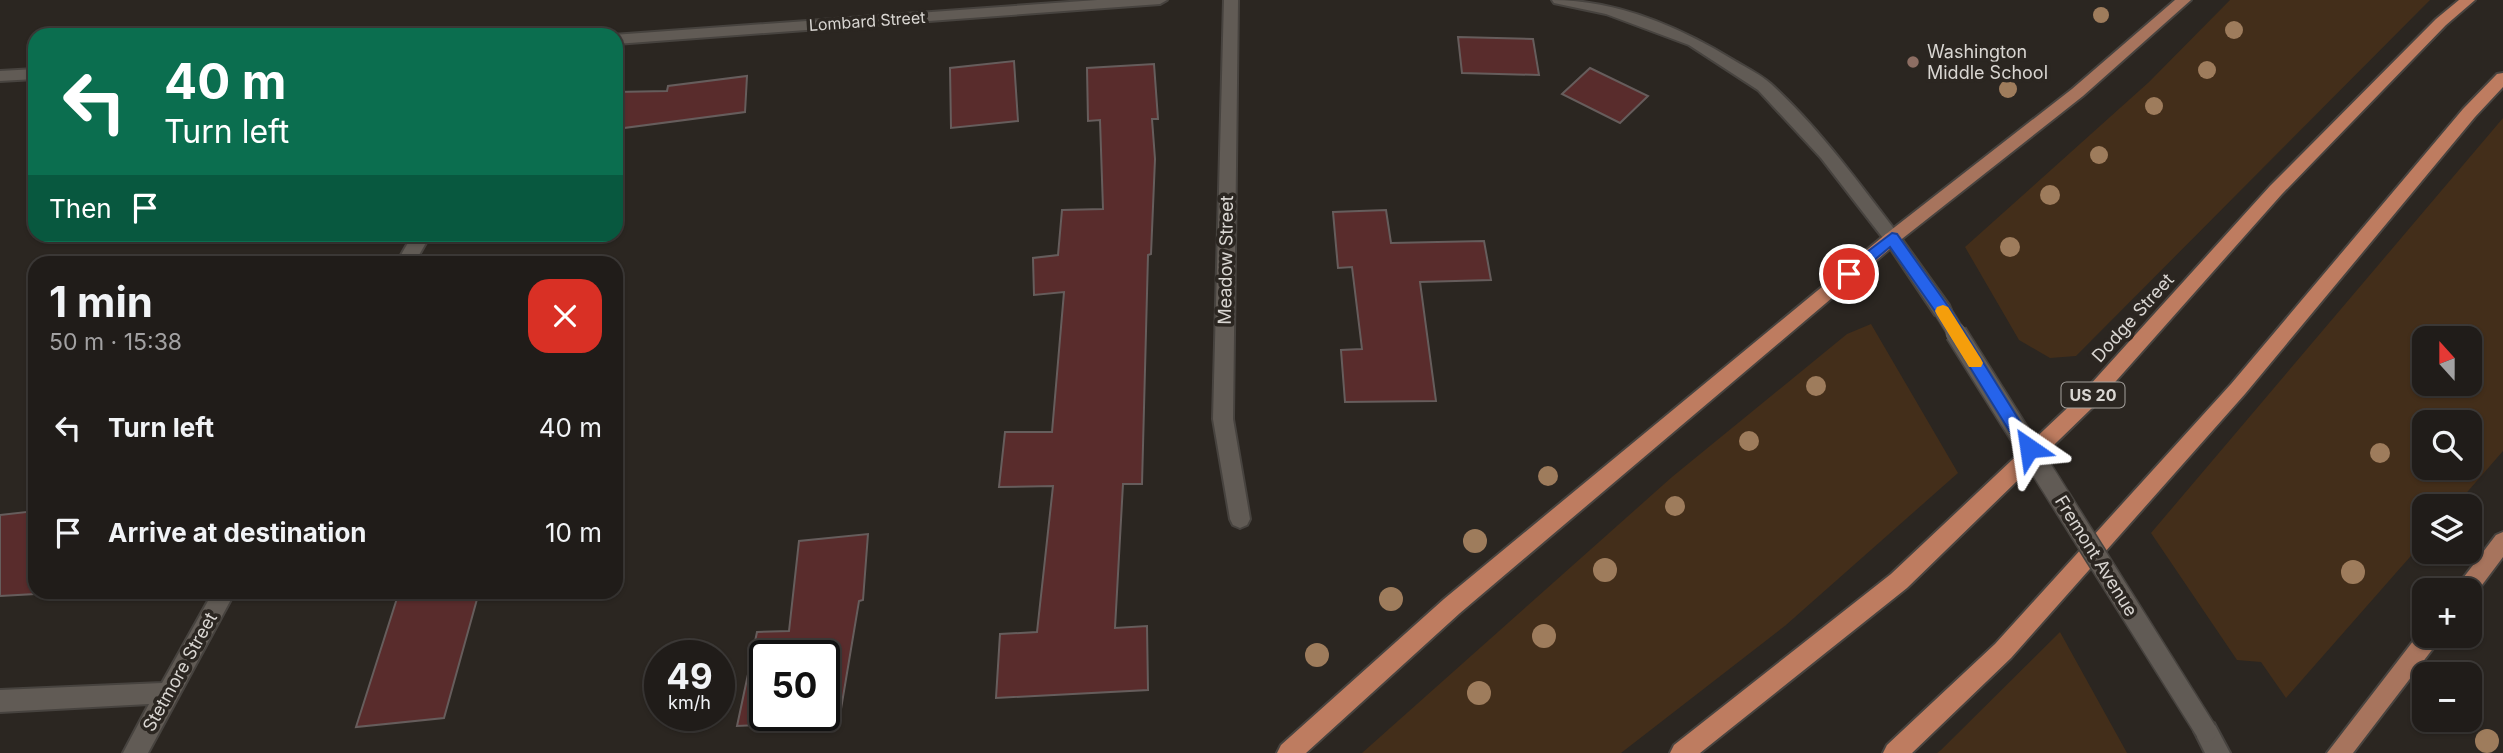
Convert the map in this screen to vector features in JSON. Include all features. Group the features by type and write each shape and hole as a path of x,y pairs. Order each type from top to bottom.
{"highway":[{"name":"Dodge Street","path":"1682,753 1899,581 2087,402 2276,190 2441,22 2468,0"},
{"path":"1895,753 2012,641 2238,389 2469,113 2503,78"},
{"path":"1289,753 1452,606 1892,238"}],"main road":[{"path":"1892,238 2042,121 2146,36 2184,0"},
{"path":"2474,578 2503,541"},
{"path":"2339,753 2420,648"}],"street":[{"name":"Lombard Street","path":"623,38 1160,0"},
{"name":"Meadow Street","path":"1231,0 1223,419 1240,519"},
{"name":"Fremont Avenue","path":"1559,0 1611,10 1694,42 1764,86 1827,154 1892,238 1942,310 2218,753"},
{"path":"0,76 28,74"},
{"name":"Stetmore Street","path":"135,753 220,599"},
{"path":"0,701 168,693"}],"shaded area":[{"path":"2230,0 2430,0 2076,356 2050,358 2019,340 1965,247 2149,82"},
{"path":"2503,118 2503,451 2482,475 2482,410 2412,410 2412,480 2478,480 2465,494 2412,494 2412,555 2286,698 2261,662 2237,660 2151,533"},
{"path":"1871,324 1958,473 1786,625 1621,753 1362,753 1672,477 1847,334"},
{"path":"2060,632 2127,753 1937,753 1941,750"}],"building":[{"path":"1458,37 1533,39 1539,75 1462,73"},
{"path":"1014,61 1018,121 951,128 950,68"},
{"path":"1154,64 1158,119 1152,119 1155,159 1151,254 1148,255 1142,484 1123,484 1115,628 1147,626 1148,690 996,698 1000,634 1037,632 1053,486 999,487 1005,432 1052,432 1064,292 1034,295 1033,258 1058,255 1062,210 1103,209 1100,120 1088,121 1087,68"},
{"path":"1590,68 1648,96 1620,123 1562,94"},
{"path":"747,76 745,112 623,128 623,92 667,91 668,86"},
{"path":"1386,210 1391,243 1484,241 1491,280 1420,282 1436,401 1345,402 1341,350 1362,349 1352,267 1338,268 1333,212"},
{"path":"28,512 28,594 0,596 0,515"},
{"path":"868,534 863,600 859,601 840,715 840,640 755,640 757,632 789,631 799,541"},
{"path":"397,599 477,599 444,718 356,727"},
{"path":"749,670 749,725 737,726"}],"slow traffic":[{"path":"1943,311 1975,363"}],"place":[{"name":"Washington Middle School","path":"1913,62"}],"route":[{"path":"1849,274 1892,238 1942,310 2029,448"}]}
